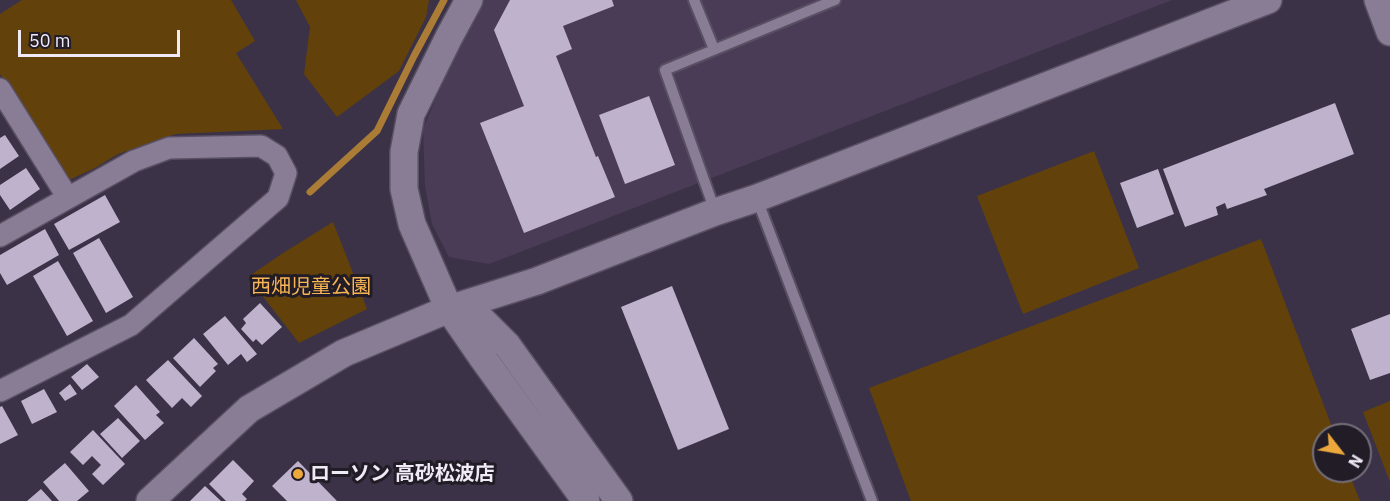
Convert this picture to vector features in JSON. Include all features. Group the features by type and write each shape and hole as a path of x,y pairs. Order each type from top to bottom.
{"street":[{"path":"469,0 411,114 404,152 404,189 412,224 449,309 586,501"},
{"path":"150,501 249,409 344,353 449,309 537,281 757,198 1268,0"},
{"path":"1378,0 1390,32"},
{"path":"0,89 68,198"},
{"path":"0,236 134,161 169,148 261,146 277,156 285,173 278,198 131,325 0,391"},
{"path":"449,309 482,320 507,345 619,501"}],"lane":[{"path":"694,0 714,49"},
{"path":"715,212 665,70 835,0"},
{"path":"757,198 872,501"}],"shaded area":[{"path":"484,0 1172,0 489,264 449,257 432,224 425,185 423,129 454,56"}],"green space":[{"path":"22,0 231,0 255,41 236,53 283,129 176,134 118,154 69,180 0,74 0,14"},
{"path":"296,0 429,0 426,17 399,71 337,117 304,74 310,27"},
{"path":"1094,151 1139,268 1023,314 977,196"},
{"name":"西畑児童公園","path":"333,222 367,309 299,343 248,277"},
{"path":"1261,239 1330,423 1312,423 1312,483 1353,483 1360,501 911,501 869,388"},
{"path":"1390,401 1390,482 1372,435 1372,423 1367,423 1363,412"}],"building":[{"path":"510,0 612,0 614,6 563,26 572,49 556,56 596,157 598,156 615,197 524,233 480,123 524,106 494,30"},
{"path":"649,96 675,165 625,184 599,115"},
{"path":"1335,103 1354,154 1264,189 1267,195 1227,209 1225,203 1216,207 1218,215 1185,227 1163,169"},
{"path":"5,135 19,156 0,169 0,138"},
{"path":"26,168 40,189 10,210 0,195 0,185"},
{"path":"1158,169 1174,214 1137,228 1120,183"},
{"path":"105,195 120,222 69,250 54,224"},
{"path":"45,229 59,255 7,285 0,273 0,255"},
{"path":"99,238 133,297 106,313 73,253"},
{"path":"58,261 93,321 67,336 33,276"},
{"path":"672,286 729,429 678,450 621,307"},
{"path":"260,303 282,327 262,345 256,339 253,342 241,329 246,323 243,319"},
{"path":"1390,314 1390,373 1370,380 1351,329"},
{"path":"225,316 257,354 247,362 241,354 228,365 203,334"},
{"path":"194,338 218,364 213,368 216,371 200,387 173,358"},
{"path":"168,360 202,396 191,407 182,398 172,408 146,380"},
{"path":"87,364 99,377 82,390 71,377"},
{"path":"70,384 77,394 65,401 59,393"},
{"path":"136,385 160,412 156,415 164,423 145,440 114,406"},
{"path":"44,389 57,412 32,424 21,401"},
{"path":"2,406 18,435 0,444 0,407"},
{"path":"118,418 140,441 122,458 100,434"},
{"path":"93,430 125,464 103,485 92,474 101,465 92,456 83,465 70,452"},
{"path":"233,460 254,481 242,494 247,499 245,501 226,501 209,484"},
{"name":"ローソン 高砂松波店","path":"298,461 337,501 287,501 272,486"},
{"path":"65,463 89,491 77,501 59,501 43,482"},
{"path":"205,486 221,501 190,501"},
{"path":"41,489 52,501 27,501"}],"waterway":[{"path":"310,192 377,131 444,0"}],"place":[{"name":"ローソン 高砂松波店","path":"298,474"}]}
